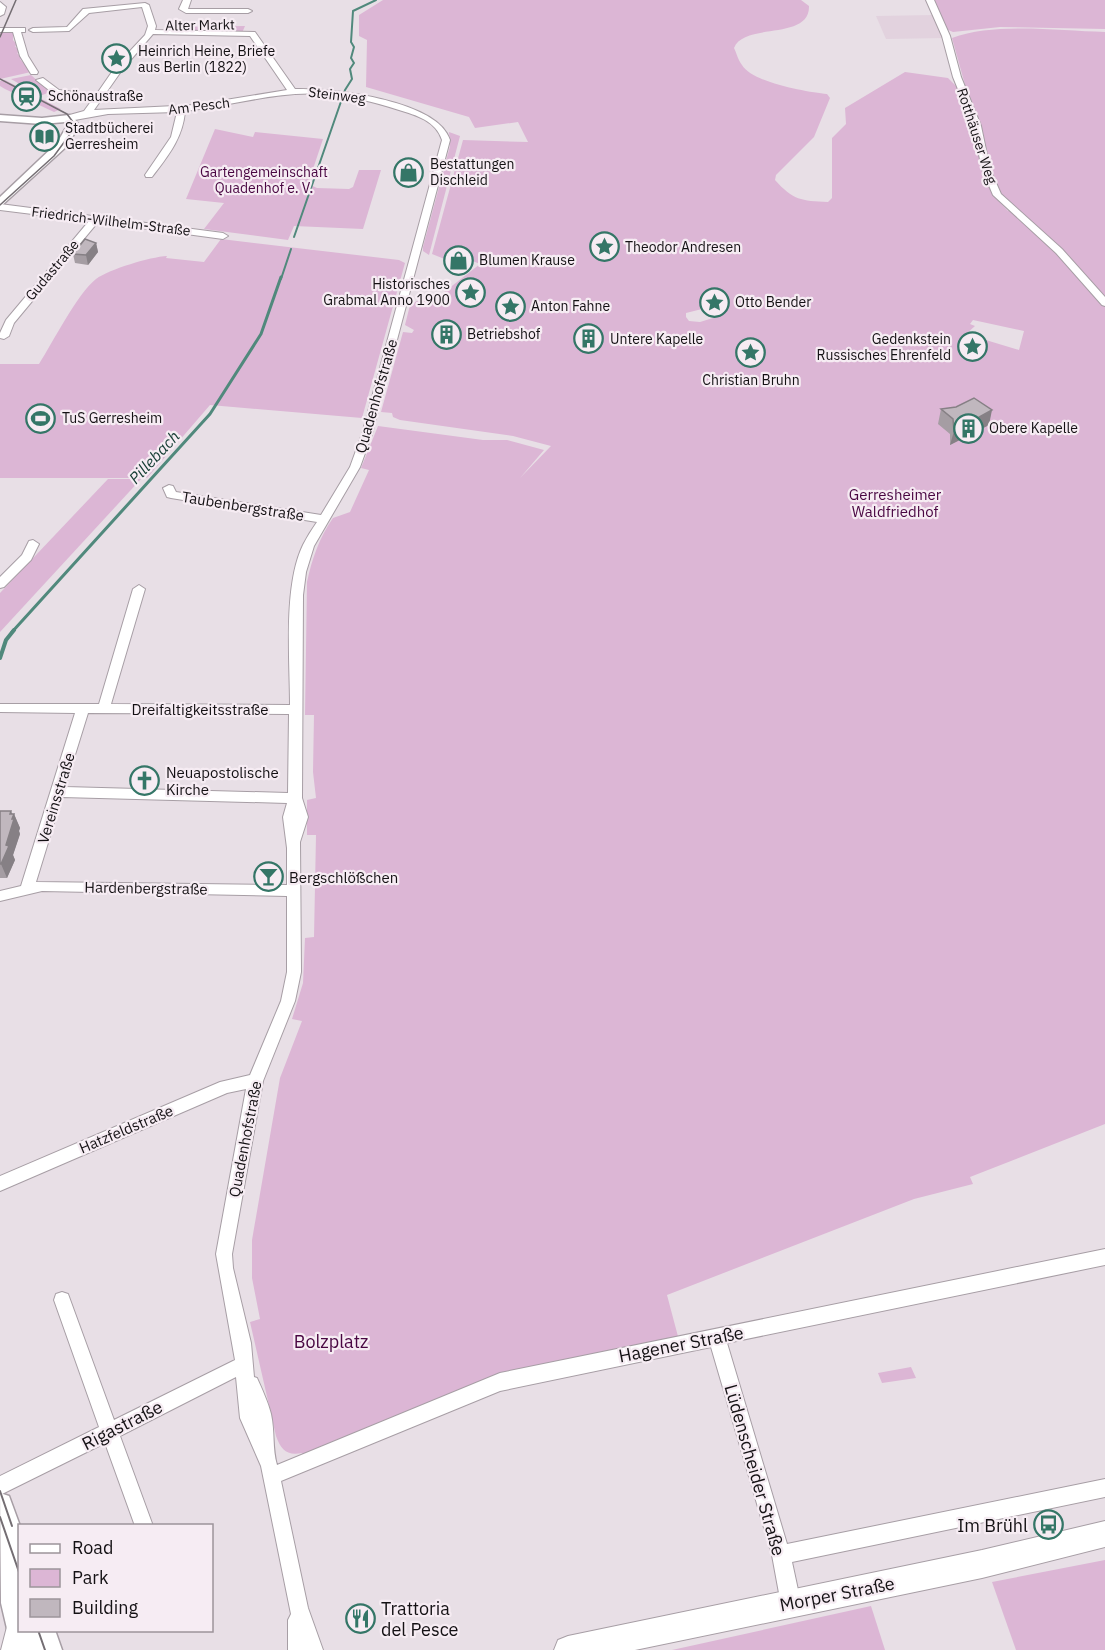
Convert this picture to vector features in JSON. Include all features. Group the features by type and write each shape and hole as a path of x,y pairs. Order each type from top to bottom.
{"main road":[{"name":"Morper Straße","path":"568,1650 982,1564 1105,1534"},
{"path":"15,1650 18,1632"}],"street":[{"path":"186,0 183,9 186,11 248,18 249,2"},
{"name":"Rotthäuser Weg","path":"930,0 946,36 957,77 977,126 986,169 997,195 1059,251 1105,303"},
{"path":"0,4 2,7 0,14"},
{"path":"33,30 69,29 86,11 93,9 145,5 151,29 96,98 88,112"},
{"name":"Alter Markt","path":"248,18 252,34 151,29 248,18"},
{"path":"0,30 19,30 24,56 37,76 57,92 96,98"},
{"name":"Steinweg","path":"252,34 293,92 350,95 418,114 436,123 444,131"},
{"name":"Am Pesch","path":"69,118 88,112 181,109 293,92"},
{"path":"149,175 176,137 180,128 181,109"},
{"path":"0,118 42,121 69,118 73,126 67,140 0,205"},
{"name":"Quadenhofstraße","path":"313,1650 298,1608 268,1468 249,1418 245,1364 224,1254 255,1081 281,1020 292,985 294,846 301,817 295,798 298,585 308,546 355,467 367,434 445,146 444,131"},
{"name":"Friedrich-Wilhelm-Straße","path":"0,205 223,236"},
{"name":"Gudastraße","path":"4,336 4,321 96,219"},
{"name":"Taubenbergstraße","path":"169,488 171,495 323,519"},
{"path":"0,584 27,557 33,544"},
{"path":"104,708 139,589"},
{"name":"Dreifaltigkeitsstraße","path":"0,708 296,710"},
{"name":"Vereinsstraße","path":"27,888 83,708"},
{"path":"58,792 295,798"},
{"name":"Hardenbergstraße","path":"0,896 27,888 49,886 294,891"},
{"name":"Hatzfeldstraße","path":"0,1184 225,1087 255,1081"},
{"name":"Hagener Straße","path":"268,1468 500,1382 1105,1257"},
{"path":"62,1300 143,1524"},
{"name":"Lüdenscheider Straße","path":"717,1337 781,1555 791,1604"},
{"name":"Rigastraße","path":"0,1486 245,1364"},
{"path":"781,1555 1105,1488"},
{"path":"0,1505 13,1564 18,1618"},
{"name":"Quadenhofstraße","path":"298,1608 298,1650"},
{"path":"20,1632 25,1650"},
{"path":"43,1632 49,1650"}],"shaded area":[{"path":"934,15 945,38 886,39 876,16"}],"green space":[{"path":"383,0 801,0 809,6 806,17 799,24 750,35 740,40 734,48 742,65 757,77 781,86 827,94 830,98 814,137 776,175 775,180 781,187 798,198 828,202 832,198 832,138 846,124 845,108 905,72 948,78 957,87 997,199 1008,211 1010,207 992,182 952,38 969,33 1007,29 1105,32 1105,1124 970,1177 973,1184 914,1199 667,1295 680,1344 549,1368 303,1457 302,1453 292,1454 285,1451 276,1436 250,1322 260,1319 252,1278 252,1240 280,1078 302,1021 292,1019 303,983 305,938 314,937 316,835 307,835 307,800 316,798 313,772 314,715 305,715 309,573 320,541 333,518 350,512 369,470 361,468 378,426 483,440 507,440 544,450 520,478 551,446 513,436 400,420 393,417 392,413 381,412 403,332 412,333 414,330 405,325 410,305 417,301 434,300 480,264 455,254 447,260 432,254 463,140 528,142 518,122 475,128 469,117 366,87 367,40 359,36 359,15","holes":["710,307 718,312 713,318 700,322 689,321 686,317 686,313","973,320 1024,331 1019,350 966,334 975,326 970,324"]},
{"path":"933,0 1105,0 1105,29 1000,27 953,32 946,29"},
{"path":"245,26 242,33 170,31 172,27"},
{"path":"0,33 13,33 13,40 17,45 15,46 20,52 17,53 31,72 0,79"},
{"path":"31,75 50,92 40,96 11,79"},
{"path":"5,80 61,109 54,112 5,89 0,86 0,81"},
{"name":"Gartengemeinschaft Quadenhof e. V.","path":"215,129 253,137 255,132 323,139 308,184 317,188 349,189 353,187 359,170 381,170 363,229 294,226 288,240 204,229 224,203 186,199"},
{"path":"449,132 460,136 429,255 423,251 423,247 450,146"},
{"path":"221,239 399,260 405,263 362,418 210,405 147,478 0,478 0,364 39,364 81,296 102,275 130,264 167,256 166,258 204,262"},
{"path":"108,479 141,479 0,632 0,593"},
{"path":"911,1367 916,1378 882,1383 878,1373"},
{"path":"1105,1560 1105,1650 1016,1650 992,1582"},
{"path":"871,1606 885,1650 672,1650"}],"building":[{"path":"85,239 96,243 86,255 73,254"},
{"path":"974,398 992,410 954,431 953,419 941,409 956,407"},
{"path":"0,811 11,811 10,814 14,814 6,845 9,846 1,864 0,864"}],"waterway":[{"name":"Pillebach","path":"294,237 345,90 352,79 350,69 354,63 351,58 354,47 351,42 353,11 376,0"},
{"name":"Pillebach","path":"281,279 291,249"},
{"name":"Pillebach","path":"12,632 210,414 261,334 281,277"},
{"name":"Pillebach","path":"0,658 6,640 14,630"}],"tram line":[{"path":"0,37 16,0"},
{"path":"0,79 67,114 76,126 54,156 0,205"},
{"path":"0,1491 12,1526"},
{"path":"0,1517 18,1569"},
{"path":"39,1632 45,1650"}],"place":[{"name":"Heinrich Heine, Briefe aus Berlin (1822)","path":"117,59"},
{"name":"Schönaustraße","path":"27,96"},
{"name":"Stadtbücherei Gerresheim","path":"44,136"},
{"name":"Bestattungen Dischleid","path":"409,172"},
{"name":"Theodor Andresen","path":"604,247"},
{"name":"Blumen Krause","path":"458,260"},
{"name":"Historisches Grabmal Anno 1900","path":"471,292"},
{"name":"Otto Bender","path":"714,302"},
{"name":"Anton Fahne","path":"510,306"},
{"name":"Betriebshof","path":"446,334"},
{"name":"Untere Kapelle","path":"589,339"},
{"name":"Gedenkstein Russisches Ehrenfeld","path":"972,347"},
{"name":"Christian Bruhn","path":"751,353"},
{"name":"TuS Gerresheim","path":"41,418"},
{"name":"Obere Kapelle","path":"968,428"},
{"name":"Neuapostolische Kirche","path":"145,781"},
{"name":"Bergschlößchen","path":"268,877"},
{"name":"Im Brühl","path":"1049,1525"},
{"name":"Trattoria del Pesce","path":"360,1618"}],"park label":[{"name":"Gerresheimer Waldfriedhof","path":"895,502"},
{"name":"Bolzplatz","path":"331,1341"}]}
